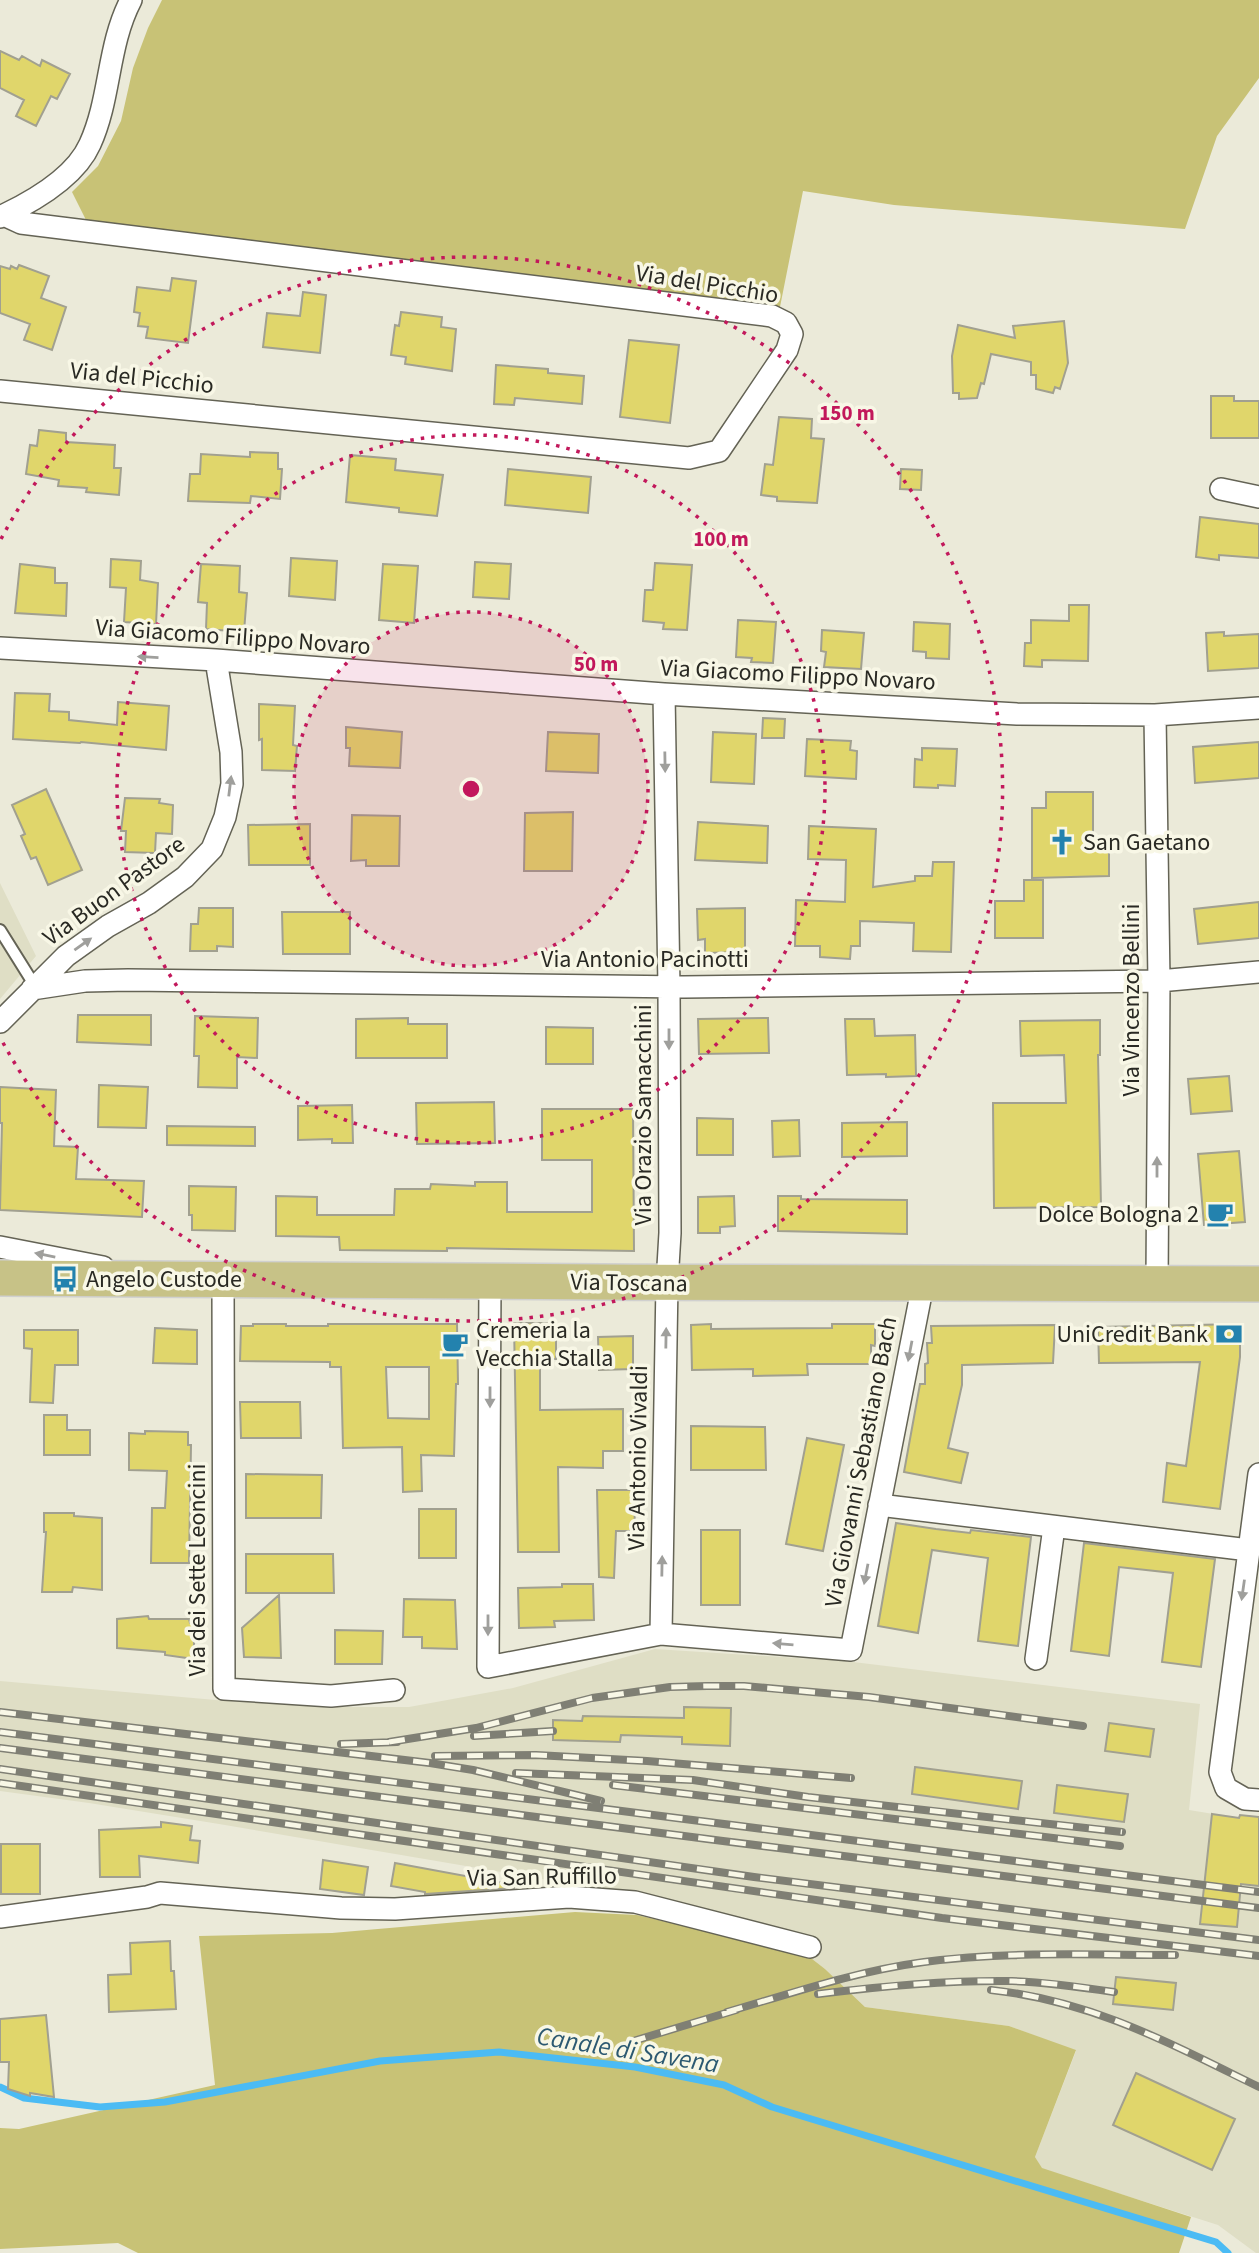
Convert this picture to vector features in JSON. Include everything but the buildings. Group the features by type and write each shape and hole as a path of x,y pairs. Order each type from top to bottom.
{"main road":[{"name":"Via Toscana","path":"0,1278 1259,1284"}],"street":[{"path":"2,216 51,189 89,147 98,125 113,49 122,18 131,0"},
{"name":"Via del Picchio","path":"0,391 689,458 719,452 787,350 792,334 786,323 772,316 21,223 2,216"},
{"path":"1222,489 1259,496"},
{"name":"Via Giacomo Filippo Novaro","path":"0,648 216,660 664,694 1017,714 1155,715 1259,708"},
{"name":"Via Buon Pastore","path":"0,1022 66,956 185,877 212,849 225,817 232,784 232,752 216,660"},
{"name":"Via Orazio Samacchini","path":"664,694 669,987 670,1233 667,1283"},
{"name":"Via Vincenzo Bellini","path":"1155,715 1159,981 1157,1284"},
{"name":"Via Antonio Pacinotti","path":"34,987 85,981 128,980 669,987 1159,981 1259,972"},
{"path":"0,1247 160,1280"},
{"name":"Via dei Sette Leoncini","path":"223,1280 224,1689 331,1696 394,1690"},
{"path":"490,1280 488,1667 660,1634"},
{"name":"Via Antonio Vivaldi","path":"660,1634 667,1283"},
{"name":"Via Giovanni Sebastiano Bach","path":"660,1634 851,1650 923,1284"},
{"path":"1259,1474 1220,1772 1226,1788 1245,1798 1259,1800"},
{"path":"880,1506 1248,1550"},
{"path":"1036,1659 1054,1527"},
{"name":"Via San Ruffillo","path":"0,1917 160,1893 341,1908 395,1909 569,1897 635,1902 810,1947"}],"lane":[{"path":"0,930 34,987"}],"shaded area":[{"path":"162,0 1259,0 1259,78 1217,136 1185,229 894,205 803,191 779,312 90,228 72,192 98,166 121,121 133,68"},
{"path":"0,883 36,956 0,999"},
{"path":"655,1649 845,1661 1200,1704 1189,1810 1238,1818 1240,1815 1259,1817 1259,2253 1218,2225 1042,2169 1035,2157 1076,2051 1009,2026 865,2007 807,1955 653,1898 219,1824 0,1791 0,1681 227,1701 339,1707 409,1707 513,1688"},
{"path":"575,1912 637,1915 807,1955 865,2007 1009,2026 1076,2050 1035,2157 1042,2168 1191,2217 1179,2253 138,2253 118,2243 0,2249 0,2128 19,2129 215,2085 199,1936 332,1933"}],"waterway":[{"name":"Canale di Savena","path":"0,2087 24,2098 100,2107 165,2102 380,2061 499,2052 635,2067 724,2085 772,2107 1216,2242 1228,2253"}],"railway":[{"path":"389,1742 476,1728 592,1698 670,1687 707,1686 744,1686 869,1697 1083,1726"},
{"path":"0,1712 430,1763 473,1770 601,1801"},
{"path":"474,1736 553,1731"},
{"path":"0,1732 1259,1892"},
{"path":"341,1744 397,1742"},
{"path":"0,1748 1259,1908"},
{"path":"435,1756 536,1755 851,1778"},
{"path":"0,1769 754,1877 1259,1940"},
{"path":"516,1773 693,1780 808,1797 1122,1832"},
{"path":"0,1783 942,1918 1259,1956"},
{"path":"613,1785 1120,1846"},
{"path":"727,2012 849,1977 924,1962 1018,1955 1175,1955"},
{"path":"818,1994 915,1984 988,1981 1038,1982 1114,1992"},
{"path":"991,1990 1028,1996 1097,2014 1162,2040 1259,2087"},
{"path":"630,2042 736,2010"}],"place":[{"name":"San Gaetano","path":"1062,842"},
{"name":"Dolce Bologna 2","path":"1220,1214"},
{"name":"Angelo Custode","path":"65,1279"},
{"name":"UniCredit Bank","path":"1229,1334"},
{"name":"Cremeria la Vecchia Stalla","path":"455,1344"}]}
